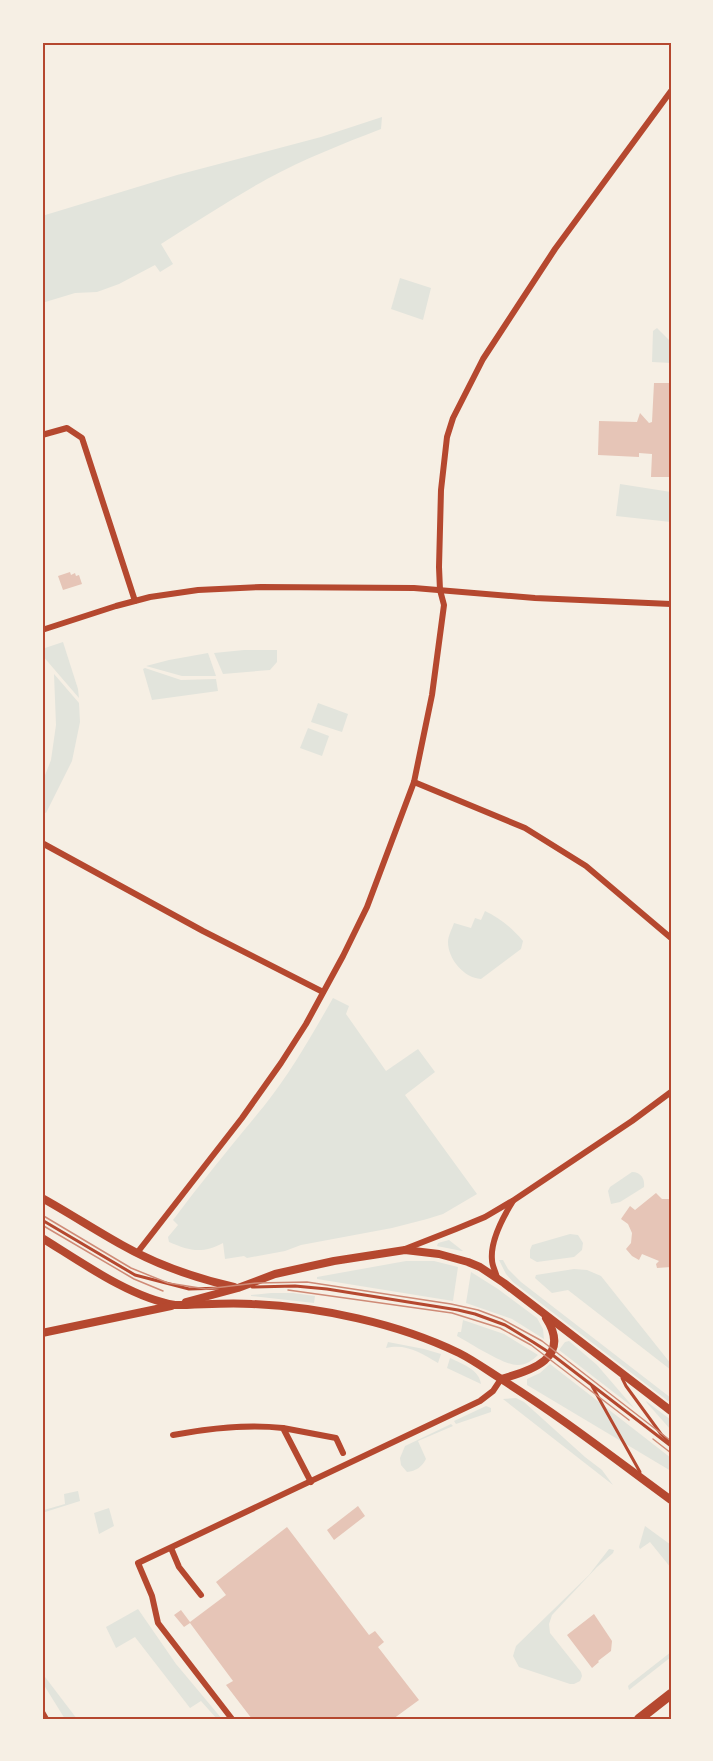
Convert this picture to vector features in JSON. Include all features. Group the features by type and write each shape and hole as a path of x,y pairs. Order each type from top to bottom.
{"main road":[{"path":"639,1719 671,1694"}],"street":[{"path":"137,1253 282,1063 344,956 367,907 414,782 432,695 444,605 440,590 439,555 447,436 464,395 483,359 555,249 671,91"},
{"path":"42,435 67,428 81,438 135,601"},
{"path":"42,630 135,601 198,590 261,587 401,587 535,598 671,604"},
{"path":"414,782 525,828 586,866 671,938"},
{"path":"42,843 203,931 323,992"},
{"path":"42,1333 175,1305 237,1288 282,1272 405,1250 451,1232 514,1200 671,1092"},
{"path":"42,1198 137,1253 185,1274 237,1288"},
{"path":"497,1279 492,1259 494,1244 501,1220 514,1200"},
{"path":"42,1238 130,1290 152,1300 175,1305 251,1304 303,1309 358,1319 411,1333 448,1348 464,1355 528,1395 671,1500"},
{"path":"405,1250 440,1254 480,1267 671,1411"},
{"path":"232,1719 158,1623 152,1596 138,1563 480,1401 493,1391 501,1379 530,1371 544,1361 553,1345 553,1329 544,1313"},
{"path":"173,1435 228,1426 283,1428 336,1438 343,1453"},
{"path":"283,1428 311,1482"},
{"path":"171,1548 179,1567 201,1595"},
{"path":"42,1712 46,1719"}],"lane":[{"path":"42,1220 135,1275 189,1289 295,1286 327,1289 475,1314 505,1325 550,1353 671,1445"},
{"path":"619,1371 626,1386 671,1445"},
{"path":"591,1385 644,1480"}],"shaded area":[{"path":"382,117 381,129 309,158 267,179 161,244 173,264 160,272 155,265 119,284 97,292 75,293 42,303 42,216 177,175 321,137"},
{"path":"400,278 431,288 423,320 391,309"},
{"path":"657,328 671,342 671,363 652,362 653,331"},
{"path":"620,484 671,492 671,522 616,516"},
{"path":"63,642 79,698 42,655 42,649"},
{"path":"277,650 277,662 270,670 223,674 214,653"},
{"path":"208,653 216,676 182,676 146,666 169,660"},
{"path":"143,669 181,680 216,679 218,691 152,700"},
{"path":"54,674 79,703 80,722 72,761 46,813 42,811 42,783 51,760 56,725"},
{"path":"318,703 348,714 342,732 311,722"},
{"path":"308,728 329,736 322,756 300,748"},
{"path":"485,911 505,924 523,941 521,949 481,979 469,975 458,966 451,955 448,942 454,923 471,928 475,918 481,920"},
{"path":"333,998 349,1006 346,1014 386,1071 418,1049 435,1072 405,1095 477,1194 443,1214 427,1219 247,1258 244,1256 225,1259 223,1243 209,1249 196,1250 169,1242 168,1237 178,1225 173,1220 274,1093 301,1053"},
{"path":"632,1172 642,1176 644,1187 620,1202 611,1204 608,1191 610,1187"},
{"path":"570,1234 578,1235 583,1243 582,1250 574,1257 537,1262 530,1258 532,1245"},
{"path":"449,1240 463,1251 437,1246 438,1243"},
{"path":"499,1260 503,1260 508,1269 521,1282 671,1398 671,1401 668,1401 513,1282"},
{"path":"406,1261 434,1261 458,1267 453,1301 317,1279 317,1277"},
{"path":"574,1269 587,1270 601,1276 671,1364 671,1370 568,1290 552,1293 535,1278 536,1275"},
{"path":"471,1272 537,1318 543,1329 544,1339 512,1319 466,1303"},
{"path":"271,1293 315,1296 314,1303 251,1296"},
{"path":"463,1320 504,1334 538,1355 529,1362 518,1365 496,1358 457,1336 458,1332 461,1332"},
{"path":"569,1341 597,1365 634,1408 559,1350 565,1342"},
{"path":"388,1342 441,1354 438,1363 407,1348 386,1348"},
{"path":"450,1358 477,1374 481,1384 447,1368"},
{"path":"550,1364 671,1458 671,1471 527,1385 527,1379 540,1373"},
{"path":"516,1398 524,1402 602,1470 613,1485 503,1399"},
{"path":"646,1401 671,1420 671,1430 647,1403"},
{"path":"486,1406 491,1408 491,1412 456,1424 454,1421"},
{"path":"451,1424 453,1426 418,1441 426,1459 418,1468 407,1472 401,1465 400,1458 405,1446"},
{"path":"78,1491 80,1501 42,1513 42,1505 44,1510 65,1504 64,1494"},
{"path":"109,1508 114,1526 99,1534 94,1513"},
{"path":"645,1526 671,1545 671,1568 650,1542 640,1549"},
{"path":"609,1549 614,1550 613,1553 552,1615 549,1624 550,1633 581,1672 580,1681 570,1684 519,1667 513,1656 516,1646 589,1575"},
{"path":"138,1609 176,1664 222,1719 217,1719 201,1701 190,1708 135,1637 116,1648 106,1627"},
{"path":"671,1652 671,1657 629,1690 630,1684"},
{"path":"42,1673 77,1719 65,1719 42,1682"}],"building":[{"path":"654,383 671,383 671,477 651,477 652,454 639,453 639,457 598,455 599,421 637,422 640,413 649,423 652,422"},
{"path":"70,572 71,575 75,573 76,576 79,575 82,584 63,590 58,576"},
{"path":"656,1193 662,1199 671,1199 671,1267 657,1268 656,1264 659,1261 642,1254 639,1260 626,1249 631,1243 632,1233 628,1224 621,1219 630,1206 635,1210"},
{"path":"358,1506 365,1516 334,1540 327,1530"},
{"path":"287,1527 369,1635 375,1631 384,1642 378,1647 419,1700 393,1719 252,1719 226,1685 233,1681 190,1623 184,1627 174,1615 181,1610 190,1622 226,1595 216,1582"},
{"path":"594,1614 612,1641 611,1651 592,1668 567,1635"}],"tram line":[{"path":"42,1215 131,1268 168,1283 206,1289 257,1283 307,1282 478,1310 502,1319 542,1341 671,1441"},
{"path":"42,1225 134,1279 163,1291"},
{"path":"288,1290 452,1313 500,1328 531,1345 629,1420"},
{"path":"653,1439 671,1453"}]}
